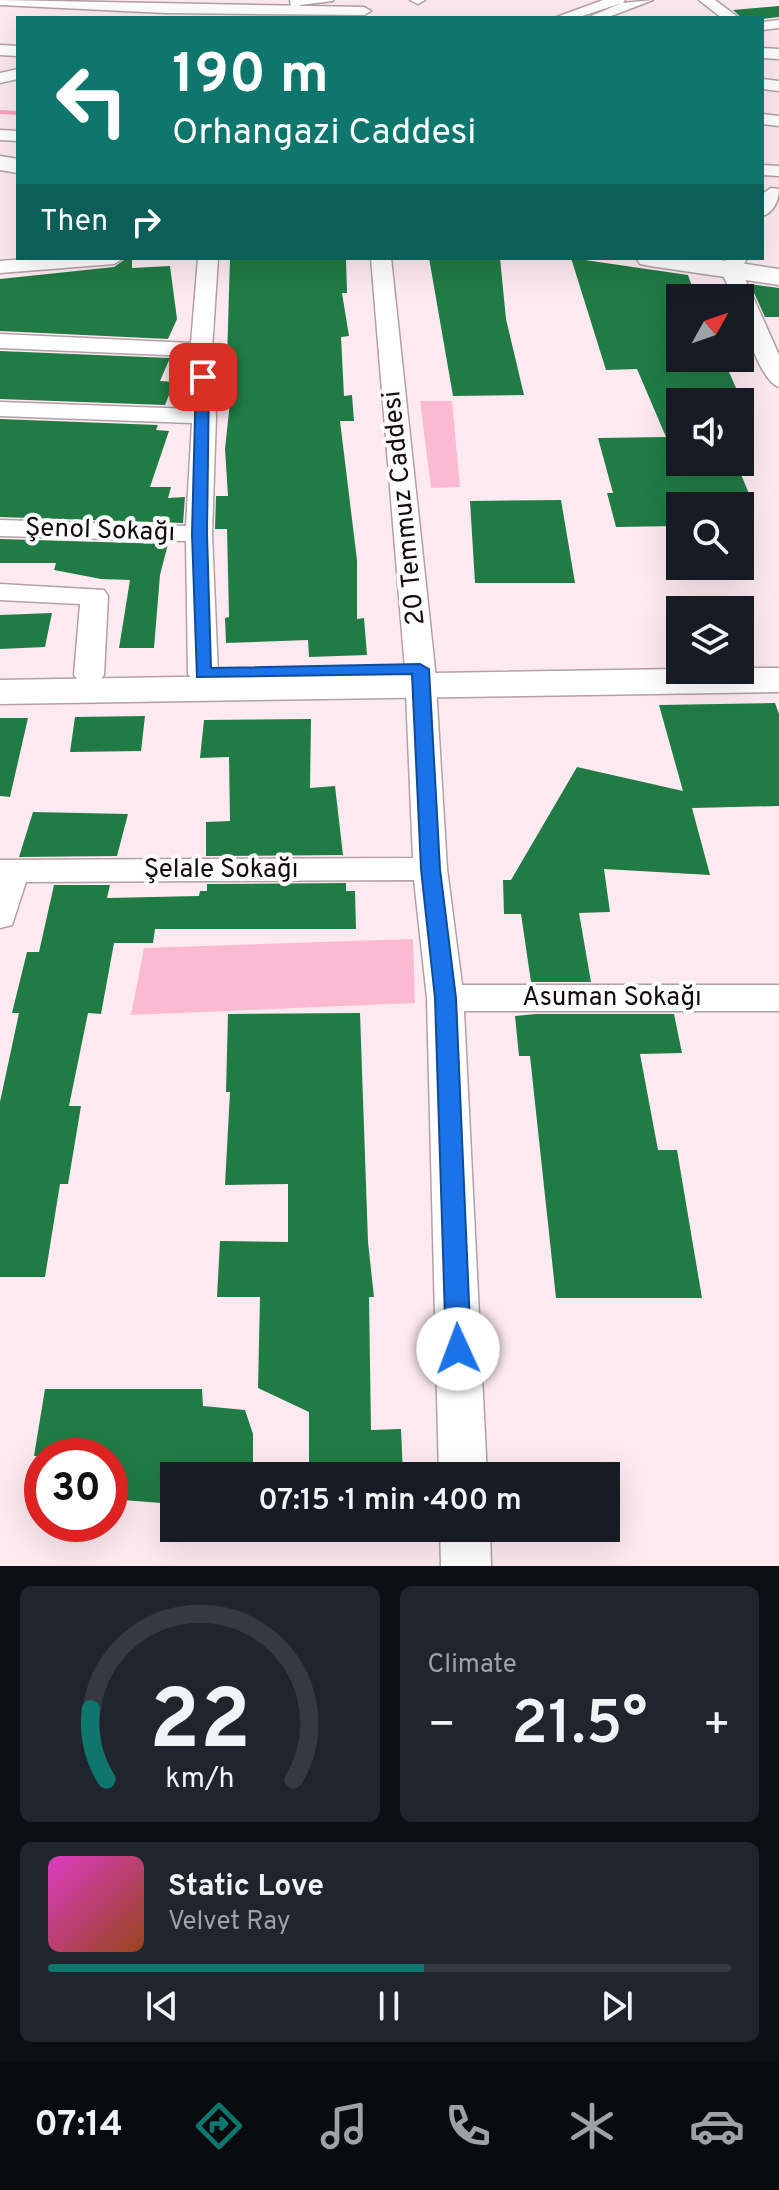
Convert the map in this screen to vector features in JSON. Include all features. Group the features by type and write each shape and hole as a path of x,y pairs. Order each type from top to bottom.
{"main road":[{"path":"678,260 734,264 779,277"},
{"path":"754,664 779,663"},
{"path":"0,692 420,678 666,666"},
{"path":"0,676 203,674 779,680"}],"street":[{"path":"706,0 729,16"},
{"path":"0,1 65,5 352,4"},
{"path":"569,16 630,1"},
{"path":"596,16 630,1"},
{"path":"296,8 294,2 352,4"},
{"path":"51,16 65,5"},
{"path":"0,267 86,260"},
{"path":"203,674 199,534 204,416 201,350 208,260"},
{"name":"20 Temmuz Caddesi","path":"381,260 420,678 430,869 445,998 462,1462"},
{"path":"734,264 779,380"},
{"path":"0,341 201,350"},
{"path":"0,409 204,416"},
{"name":"Şenol Sokağı","path":"0,528 199,534"},
{"path":"0,592 94,596 89,675"},
{"name":"Şelale Sokağı","path":"6,871 430,869"},
{"path":"0,917 6,871"},
{"name":"Asuman Sokağı","path":"445,998 779,998"},
{"path":"465,1542 466,1566"}],"shaded area":[{"path":"420,401 452,401 460,487 431,488"},
{"path":"413,939 415,1003 131,1015 144,948"}],"building":[{"path":"779,6 779,17 740,16 733,10"},
{"path":"124,260 132,260 132,268 170,266 177,319 168,339 0,331 0,279 114,267"},
{"path":"230,260 346,260 347,293 342,293 349,336 341,337 344,396 352,395 354,421 340,421 357,560 357,619 364,618 367,655 309,657 308,640 226,643 225,618 229,617 227,529 215,529 216,496 228,496 225,449 231,392 226,392"},
{"path":"429,260 500,260 506,319 524,395 453,396"},
{"path":"572,260 688,275 691,284 666,284 666,372 729,372 736,388 666,388 666,437 637,369 606,370"},
{"path":"754,285 779,288 779,317 765,317 754,293"},
{"path":"0,351 170,358 160,381 174,382 165,405 0,399"},
{"path":"0,419 158,425 156,430 169,431 150,487 171,487 168,498 185,497 183,523 0,517"},
{"path":"666,437 666,476 742,476 748,492 666,492 666,526 616,527 607,493 613,493 598,438"},
{"path":"561,500 575,583 475,583 470,501"},
{"path":"0,539 168,544 160,575 154,648 119,648 130,580 101,579 54,570 56,563 0,563"},
{"path":"52,613 45,647 0,649 0,615"},
{"path":"775,703 779,714 779,806 692,808 710,875 604,869 610,912 579,913 591,982 531,982 521,914 504,914 503,880 511,880 577,767 683,791 659,705"},
{"path":"145,716 141,751 70,752 75,717"},
{"path":"0,718 28,718 10,797 0,796"},
{"path":"311,719 310,788 335,786 343,855 206,856 206,822 230,821 229,757 200,758 204,720"},
{"path":"33,812 128,814 117,856 19,857"},
{"path":"346,883 346,891 355,891 356,929 155,929 153,943 114,943 101,1014 88,1013 69,1106 81,1106 68,1184 60,1184 45,1277 0,1277 0,1102 19,1013 12,1013 27,952 39,952 54,885 110,885 107,898 199,896 200,891 207,891 207,884"},
{"path":"360,1013 368,1242 374,1297 369,1297 371,1430 401,1429 402,1462 309,1462 309,1412 258,1388 260,1297 217,1297 220,1241 288,1242 288,1184 225,1185 230,1092 226,1092 228,1014"},
{"path":"674,1014 682,1053 640,1054 658,1150 677,1150 702,1298 556,1298 530,1056 519,1056 515,1016"},
{"path":"45,1389 202,1389 203,1406 245,1410 253,1434 253,1462 160,1462 160,1503 128,1500 128,1438 37,1438"}],"waterway":[{"path":"0,112 16,113"}],"route":[{"path":"203,377 199,534 203,674 420,669 430,869 445,998 458,1349"}]}
